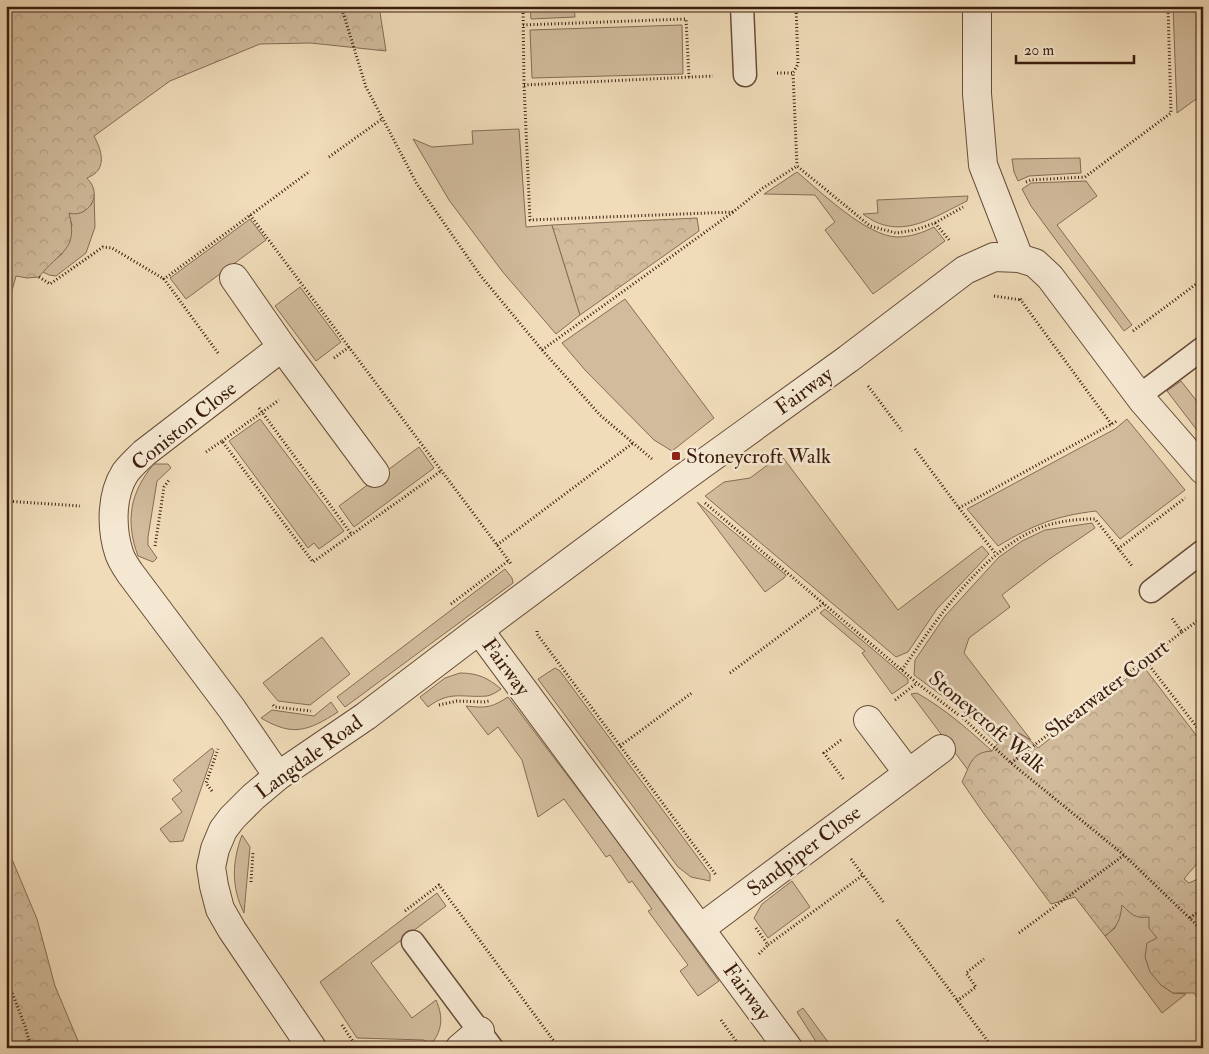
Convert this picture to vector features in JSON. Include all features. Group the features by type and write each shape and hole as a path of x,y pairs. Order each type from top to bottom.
{"street":[{"path":"977,6 976,59 983,165 991,191 1019,258"},
{"name":"Fairway","path":"788,1048 479,630 679,481 848,359 965,270 994,257 1019,258 1035,263 1050,277 1141,398 1203,470"},
{"path":"234,278 282,347 375,473"},
{"name":"Coniston Close","path":"278,776 232,709 130,573 119,554 115,533 114,508 117,491 125,472 144,453 282,347"},
{"name":"Langdale Road","path":"312,1048 220,909 211,867 215,849 223,830 252,797 278,776 366,716 479,630"},
{"path":"868,720 908,773"},
{"name":"Sandpiper Close","path":"701,928 941,749"}],"lane":[{"path":"742,6 746,75"},
{"path":"1141,398 1203,348"},
{"path":"1151,591 1203,551"},
{"path":"413,942 477,1042"}],"path":[{"name":"Stoneycroft Walk","path":"341,6 366,87 422,192 480,275 542,350 600,415 1124,855 1203,931"},
{"path":"523,6 524,85 530,220 733,212"},
{"path":"796,6 798,64 793,73 797,166 870,226 896,233 915,230 935,222 956,250 979,295 1020,299 1045,304 1060,291"},
{"path":"991,191 1017,187 1031,180 1085,177 1171,113 1168,6"},
{"path":"523,25 686,19 689,77"},
{"path":"524,85 793,73"},
{"path":"328,157 382,119"},
{"path":"542,350 733,212 763,188 797,166"},
{"path":"250,215 508,561 532,590 542,612 537,634 768,944 863,874 884,903"},
{"path":"39,277 50,284 103,247 112,248 164,279"},
{"path":"1106,351 1203,279"},
{"path":"1020,299 1112,425"},
{"name":"Fairway","path":"848,359 902,431"},
{"path":"958,508 1112,425 1141,398"},
{"path":"200,457 222,441 313,562 441,471"},
{"path":"497,545 633,443"},
{"path":"902,670 941,613 996,554 958,508 915,449"},
{"path":"160,553 154,545 164,487 170,478"},
{"path":"1118,549 1187,496"},
{"path":"6,501 114,508"},
{"name":"Shearwater Court","path":"996,554 1019,538 1042,527 1070,520 1095,518 1182,632 1011,762"},
{"path":"447,608 508,561"},
{"path":"730,673 824,603"},
{"path":"1182,632 1203,617"},
{"path":"431,710 439,705 457,701 484,702 497,698 554,657"},
{"path":"1145,660 1203,734"},
{"path":"250,885 254,846 206,783 232,709 258,688 275,707 312,711"},
{"path":"620,746 693,692"},
{"path":"1019,933 1124,855"},
{"path":"400,914 439,885 559,1048"},
{"path":"1190,918 1203,908"},
{"path":"897,920 993,1048"},
{"path":"957,1001 976,986 966,973 984,959"},
{"path":"6,977 25,1026 31,1048"},
{"path":"338,1020 354,1043 419,1046 421,1048"}],"green space":[{"path":"6,6 379,6 386,51 311,43 260,44 170,81 94,136 101,154 101,165 94,175 87,178 92,184 94,191 90,207 80,213 69,213 71,235 69,243 65,250 39,277 27,278 16,276 11,294 12,313 6,317"},
{"path":"530,6 574,6 575,17 531,19"},
{"path":"1173,6 1203,6 1203,94 1177,113"},
{"path":"682,25 683,74 532,78 530,30"},
{"path":"519,129 526,227 552,225 580,315 556,334 502,271 449,200 413,139 432,147 473,144 472,131"},
{"path":"1080,158 1081,173 1029,176 1018,181 1012,159"},
{"path":"797,172 844,212 872,229 885,235 897,237 916,234 934,227 945,241 873,294 825,230 835,222 815,195 764,194"},
{"path":"1086,181 1097,196 1057,225 1132,325 1124,331 1031,206 1022,189 1031,183"},
{"path":"94,194 95,227 86,253 56,276 43,272 48,265 62,254 72,225 68,212 91,205"},
{"path":"968,196 967,201 941,214 928,220 902,227 876,222 863,214 878,213 877,200"},
{"path":"697,218 699,231 580,315 552,225"},
{"path":"250,219 266,240 186,299 170,278"},
{"path":"300,287 341,342 316,361 275,306"},
{"path":"625,299 714,418 672,451 654,440 585,370 562,343"},
{"path":"1181,381 1203,409 1203,438 1167,391"},
{"path":"260,419 344,531 319,549 314,543 308,548 229,441"},
{"path":"1127,419 1185,490 1120,539 1096,511 1045,522 1022,532 998,546 967,509 1115,429"},
{"path":"419,447 434,468 354,527 339,506"},
{"path":"781,455 898,610 982,546 989,554 937,609 908,652 896,657 705,496 724,482 750,478"},
{"path":"154,464 168,464 171,468 157,481 148,537 148,545 157,558 153,562 138,556 134,543 131,519 135,496"},
{"path":"697,502 786,575 784,578 765,592"},
{"path":"1092,523 1095,528 1048,560 1002,595 1010,607 969,638 964,653 1031,740 1019,733 1001,738 997,743 963,711 914,675 915,660 945,616 999,557 1022,541 1045,530"},
{"path":"505,569 512,578 513,583 345,707 337,697"},
{"path":"825,609 908,679 908,683 892,694 862,653 865,651 820,613"},
{"path":"322,637 350,674 310,705 278,701 263,683"},
{"path":"1143,666 1203,744 1203,853 1184,879 1189,883 1200,878 1203,879 1203,1005 1194,993 1173,993 1161,985 1150,972 1145,957 1147,943 1157,938 1149,928 1149,917 1134,915 1122,905 1118,923 1105,936 1075,897 1051,904 962,782 972,760 980,754 992,751 1003,738 1014,733 1019,734 1038,748"},
{"path":"555,668 560,671 710,874 710,881 691,877 678,867 538,679"},
{"path":"460,673 482,677 501,689 487,696 443,698 428,707 420,697 445,678"},
{"path":"917,693 956,720 992,751 977,757 971,763 968,770 911,694"},
{"path":"508,697 608,829 719,981 698,996 680,971 688,965 648,911 652,909 632,881 629,883 610,855 606,857 564,799 538,817 522,760 498,727 488,735 466,706 488,706"},
{"path":"331,702 338,712 309,727 300,729 282,728 261,718 272,710 314,716"},
{"path":"212,748 214,751 183,841 170,842 160,829 182,812 172,799 182,791 173,780"},
{"path":"242,835 250,847 244,913 237,894 234,874 236,855"},
{"path":"6,845 37,919 55,986 81,1048 6,1048"},
{"path":"792,881 810,907 768,938 754,918 762,904"},
{"path":"437,893 446,906 371,963 412,1018 436,1000 441,1019 437,1035 430,1046 424,1040 357,1038 320,982"},
{"path":"1122,904 1149,917 1157,938 1161,985 1173,993 1186,994 1162,1013 1105,936 1115,928"},
{"path":"803,1008 832,1048 820,1048 797,1012"}],"place":[{"name":"Stoneycroft Walk","path":"676,456"}]}
